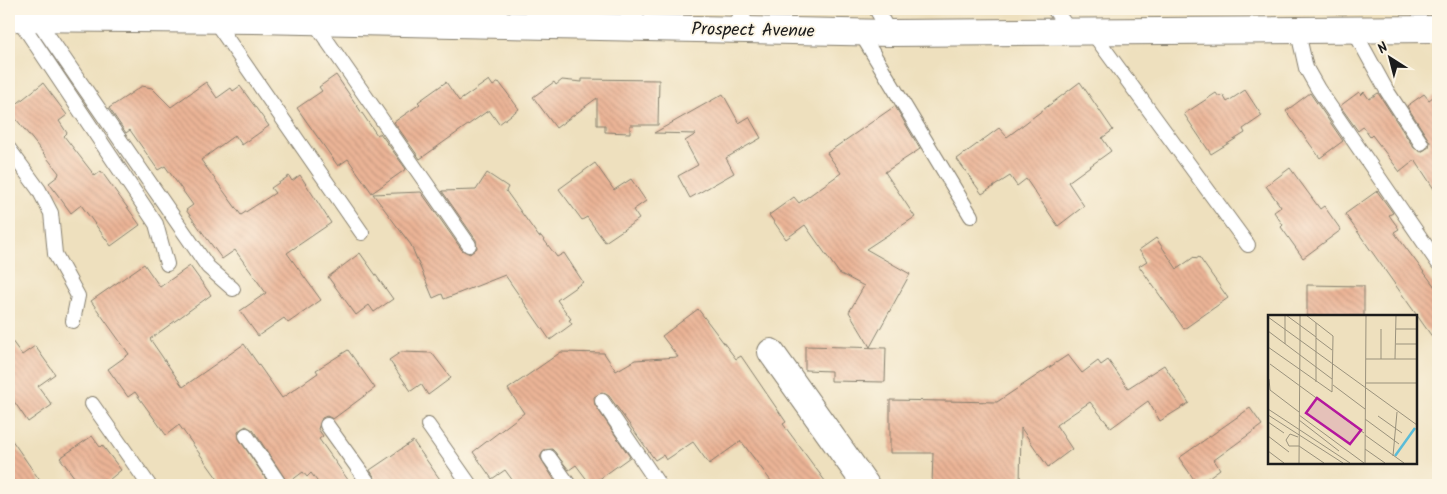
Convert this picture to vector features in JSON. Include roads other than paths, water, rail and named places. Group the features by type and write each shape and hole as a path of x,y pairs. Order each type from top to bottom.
{"street":[{"name":"Prospect Avenue","path":"21,18 890,33 1438,28"},
{"path":"771,352 866,485"}],"lane":[{"path":"737,9 752,32"},
{"path":"876,9 890,33"},
{"path":"1054,9 1082,32 1248,245"},
{"path":"21,18 156,224 167,264"},
{"path":"21,18 208,267 233,289"},
{"path":"214,20 362,233"},
{"path":"314,22 469,245"},
{"path":"1297,28 1306,68 1318,89 1438,263"},
{"path":"1353,29 1387,91 1421,143"},
{"path":"860,32 971,216"},
{"path":"9,149 39,190 51,212 55,254 78,296 73,321"},
{"path":"602,401 659,485"},
{"path":"92,404 149,485"},
{"path":"327,425 370,485"},
{"path":"428,425 470,485"},
{"path":"246,435 280,485"},
{"path":"549,457 569,485"}]}
